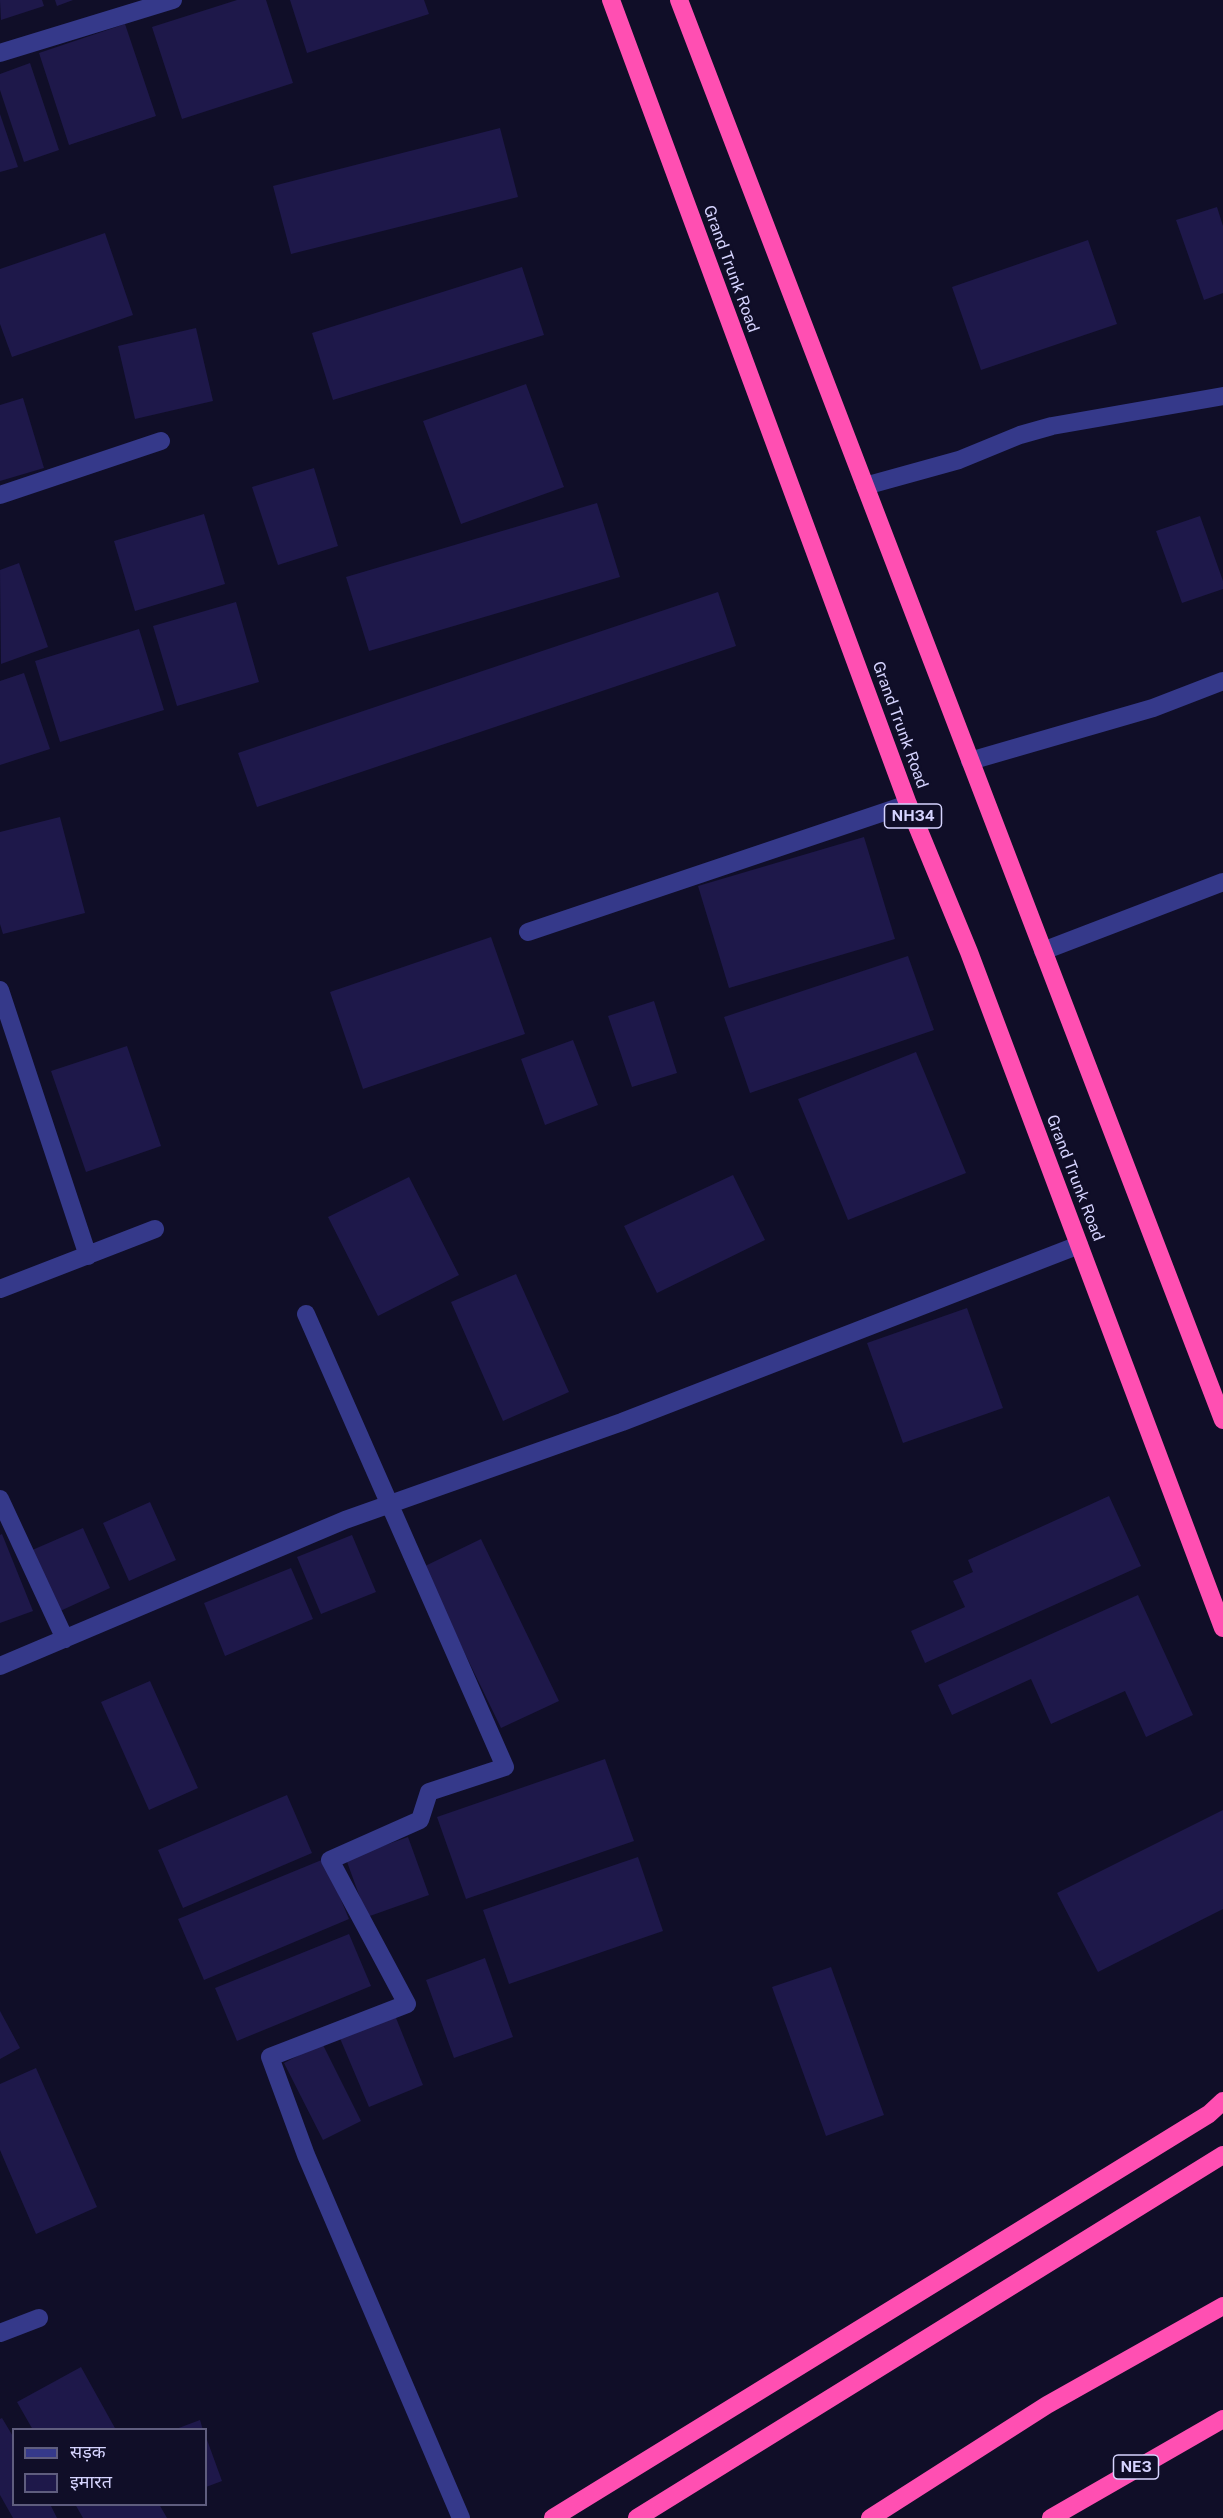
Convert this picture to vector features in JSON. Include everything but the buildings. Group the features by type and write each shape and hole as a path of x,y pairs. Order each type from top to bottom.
{"highway":[{"name":"Grand Trunk Road","path":"611,0 908,804 969,952 1223,1628"},
{"path":"679,0 1223,1420"},
{"path":"553,2518 1209,2114 1223,2101"},
{"path":"638,2518 1223,2154"},
{"path":"870,2518 1047,2405 1223,2306"},
{"name":"NE3","path":"1051,2518 1223,2419"}],"street":[{"path":"0,53 173,0"},
{"path":"865,486 959,460 1020,435 1052,426 1223,396"},
{"path":"0,495 160,441"},
{"path":"970,761 1153,708 1223,681"},
{"path":"528,932 908,804"},
{"path":"1043,951 1223,882"},
{"path":"0,990 88,1256"},
{"path":"0,1289 155,1229"},
{"path":"0,1666 345,1520 622,1422 1079,1245"},
{"path":"306,1314 505,1767 429,1792 420,1820 330,1860 407,2004 270,2057 306,2154 461,2518"},
{"path":"0,1499 65,1639"},
{"path":"0,2333 39,2318"}]}
